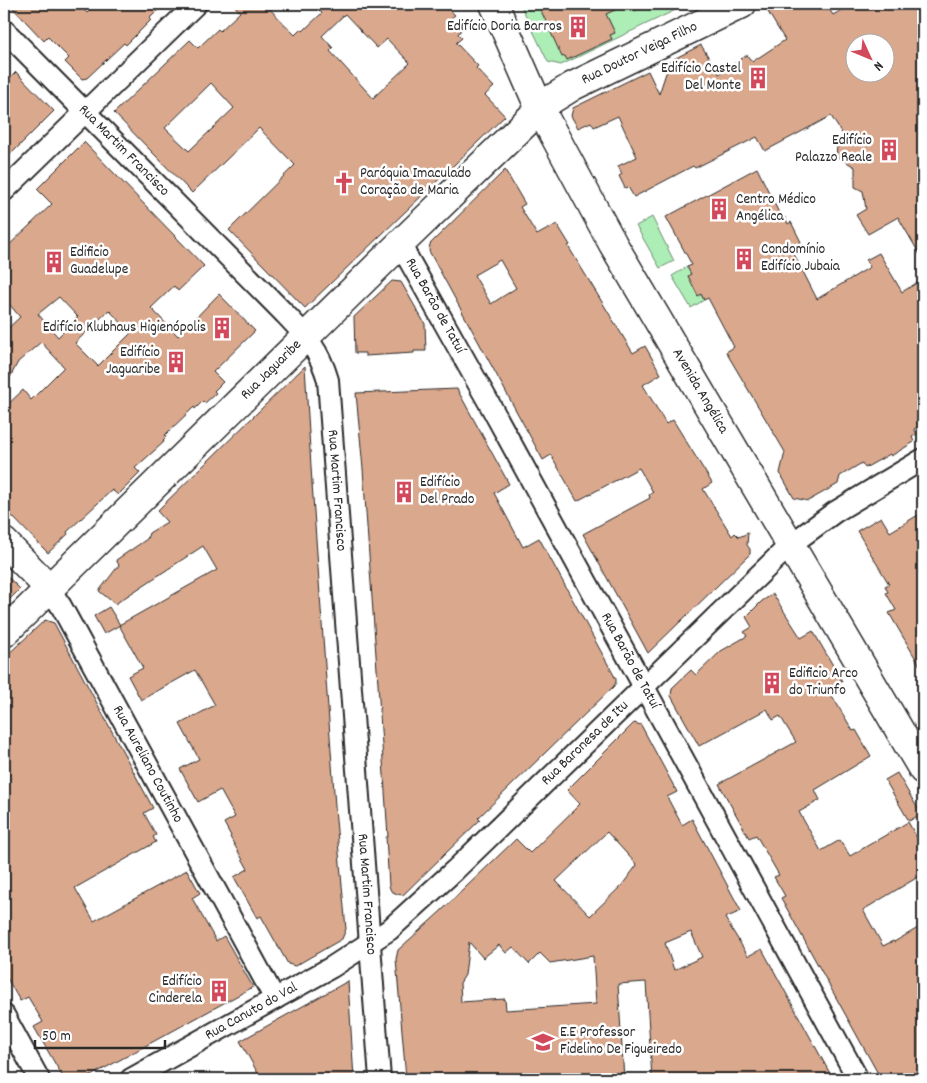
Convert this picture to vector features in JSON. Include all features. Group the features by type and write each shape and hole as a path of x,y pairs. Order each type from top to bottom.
{"street":[{"path":"4,191 196,4"},
{"name":"Avenida Angélica","path":"494,4 540,109 613,244 923,770"},
{"name":"Rua Doutor Veiga Filho","path":"540,109 573,86 742,4"},
{"name":"Rua Martim Francisco","path":"4,30 306,336 320,356 328,380 380,1079"},
{"name":"Rua Jaguaribe","path":"4,633 540,109"},
{"name":"Rua Barão de Tatuí","path":"400,244 489,403 858,1079"},
{"name":"Rua Baronesa de Itu","path":"371,944 390,930 455,870 790,545 835,512 923,460"},
{"name":"Rua Aureliano Coutinho","path":"4,542 49,588 58,601 275,999"},
{"name":"Rua Canuto do Val","path":"131,1079 371,944"},
{"path":"4,1015 39,1079"}],"green space":[{"path":"520,4 631,4 635,11 650,4 688,4 561,65 548,62"},
{"path":"652,217 674,261 660,268 636,226"},
{"path":"687,267 691,274 688,276 698,295 701,294 704,300 691,308 672,276"}],"building":[{"path":"9,4 78,4 87,13 96,4 164,4 126,45 124,43 87,78 82,79 65,62 69,58 48,37 44,41"},
{"path":"233,4 265,4 295,35 301,29 303,31 322,13 313,4 444,4 455,15 450,19 461,30 458,34 462,38 456,43 478,66 476,68 494,87 485,95 505,116 305,308 229,230 295,165 259,128 192,193 114,113 190,40 198,48 240,12","holes":["345,14 377,48 387,39 410,63 373,98 330,51 333,48 322,36","211,83 234,108 189,151 165,128"]},
{"name":"Edifício Doria Barros","path":"538,4 628,4 606,14 615,33 610,35 612,39 567,60 565,56 562,57"},
{"path":"787,4 826,4 833,15 852,4 923,4 923,260 898,217 868,234 856,215 866,209 863,191 855,187 855,167 836,156 837,146 846,140 831,116 765,151 757,137 695,168 693,166 634,197 628,187 625,188 619,176 622,174 618,166 637,157 618,116 594,127 591,122 578,128 571,116 573,108 648,71 659,94 670,61 701,45 719,74 747,55 752,62 785,40 768,12"},
{"path":"16,72 54,111 4,161 4,84"},
{"path":"84,142 204,266 178,291 174,286 151,308 178,336 219,294 255,331 213,372 223,382 214,391 216,393 205,403 203,401 195,409 194,407 165,435 164,442 135,468 140,473 118,495 112,490 67,532 68,534 48,553 4,508 4,408 23,390 31,400 64,367 41,342 18,362 4,389 4,332 20,317 4,298 4,250 52,204 37,189","holes":["59,297 78,317 58,337 38,314","109,310 131,333 98,366 75,343"]},
{"path":"757,168 782,219 785,217 788,224 791,222 801,242 798,244 802,250 794,254 817,299 870,267 866,260 879,253 902,292 923,279 923,424 914,429 917,434 912,437 914,442 891,456 890,454 865,468 862,463 840,476 838,484 808,501 794,498 780,473 785,452 726,352 734,347 708,298 704,300 701,294 698,296 688,276 691,274 687,267 692,265 666,217"},
{"path":"505,170 525,204 520,207 537,235 557,224 570,245 568,246 633,353 645,346 661,374 643,385 666,424 673,420 712,483 703,489 732,536 735,533 739,537 748,533 747,545 750,549 750,554 648,653 583,534 650,498 649,495 653,492 639,468 577,501 551,455 543,460 429,251 430,244","holes":["500,260 516,288 491,304 474,275"]},
{"path":"392,281 401,282 425,324 426,351 365,356 365,353 355,353 354,317"},
{"path":"305,366 336,820 346,929 342,939 295,966 288,964 261,916 257,918 234,877 248,869 224,823 235,817 220,790 198,802 180,769 199,759 180,724 215,705 195,670 141,700 128,676 143,668 119,625 217,570 203,546 115,604 99,591 119,565 116,560 147,539 149,533 167,522 157,511"},
{"path":"457,389 509,484 494,493 523,547 539,538 616,682 403,895 391,891 389,886 386,837 388,837 378,684 356,393"},
{"path":"923,512 923,671 889,613 896,610 886,593 888,592 885,586 889,584 857,531 881,517 890,532"},
{"path":"4,573 20,589 4,605"},
{"path":"773,594 801,638 813,631 842,681 828,689 853,731 856,730 871,756 815,790 820,800 799,812 821,851 840,840 850,856 908,822 923,848 923,874 863,910 883,946 894,942 923,925 923,1079 881,1079 781,898 785,896 774,877 779,875 756,835 749,838 719,784 796,742 780,716 773,720 767,709 699,746 671,696 672,688 691,670 696,675 721,651 747,636 744,632 752,627 746,617 762,601"},
{"path":"109,607 120,625 104,634 94,616"},
{"path":"45,620 54,623 153,808 144,813 156,835 153,837 156,842 75,888 94,921 187,870 200,893 192,898 216,941 224,936 253,987 85,1079 64,1079 34,1027 43,1022 28,997 20,1001 4,973 4,658"},
{"path":"634,723 641,725 677,792 667,797 682,825 692,819 741,911 725,918 748,956 762,949 833,1079 652,1079 646,982 618,984 624,1079 406,1079 396,959 398,950 516,839 530,853 580,804 567,790","holes":["607,832 637,865 622,885 590,916 556,881","691,932 702,957 674,970 665,943","469,942 483,958 499,945 506,953 513,947 529,964 540,953 550,963 593,956 596,1004 506,1010 505,999 461,1002 460,983 465,975"]},
{"path":"897,773 921,814 909,821 885,780"},
{"path":"348,981 354,1079 261,1079 240,1041"}],"place":[{"name":"Edifício Doria Barros","path":"578,27"},
{"name":"Edifício Castel Del Monte","path":"758,78"},
{"name":"Edifício Palazzo Reale","path":"889,150"},
{"name":"Paróquia Imaculado Coração de Maria","path":"344,183"},
{"name":"Centro Médico Angélica","path":"719,209"},
{"name":"Condomínio Edifício Jubaia","path":"744,259"},
{"name":"Edificio Guadelupe","path":"54,262"},
{"name":"Edifício Klubhaus Higienópolis","path":"222,328"},
{"name":"Edifício Jaguaribe","path":"176,362"},
{"name":"Edifício Del Prado","path":"404,492"},
{"name":"Edificio Arco do Triunfo","path":"772,683"},
{"name":"Edifício Cinderela","path":"219,991"},
{"name":"E.E Professor Fidelino De Figueiredo","path":"543,1042"}]}
